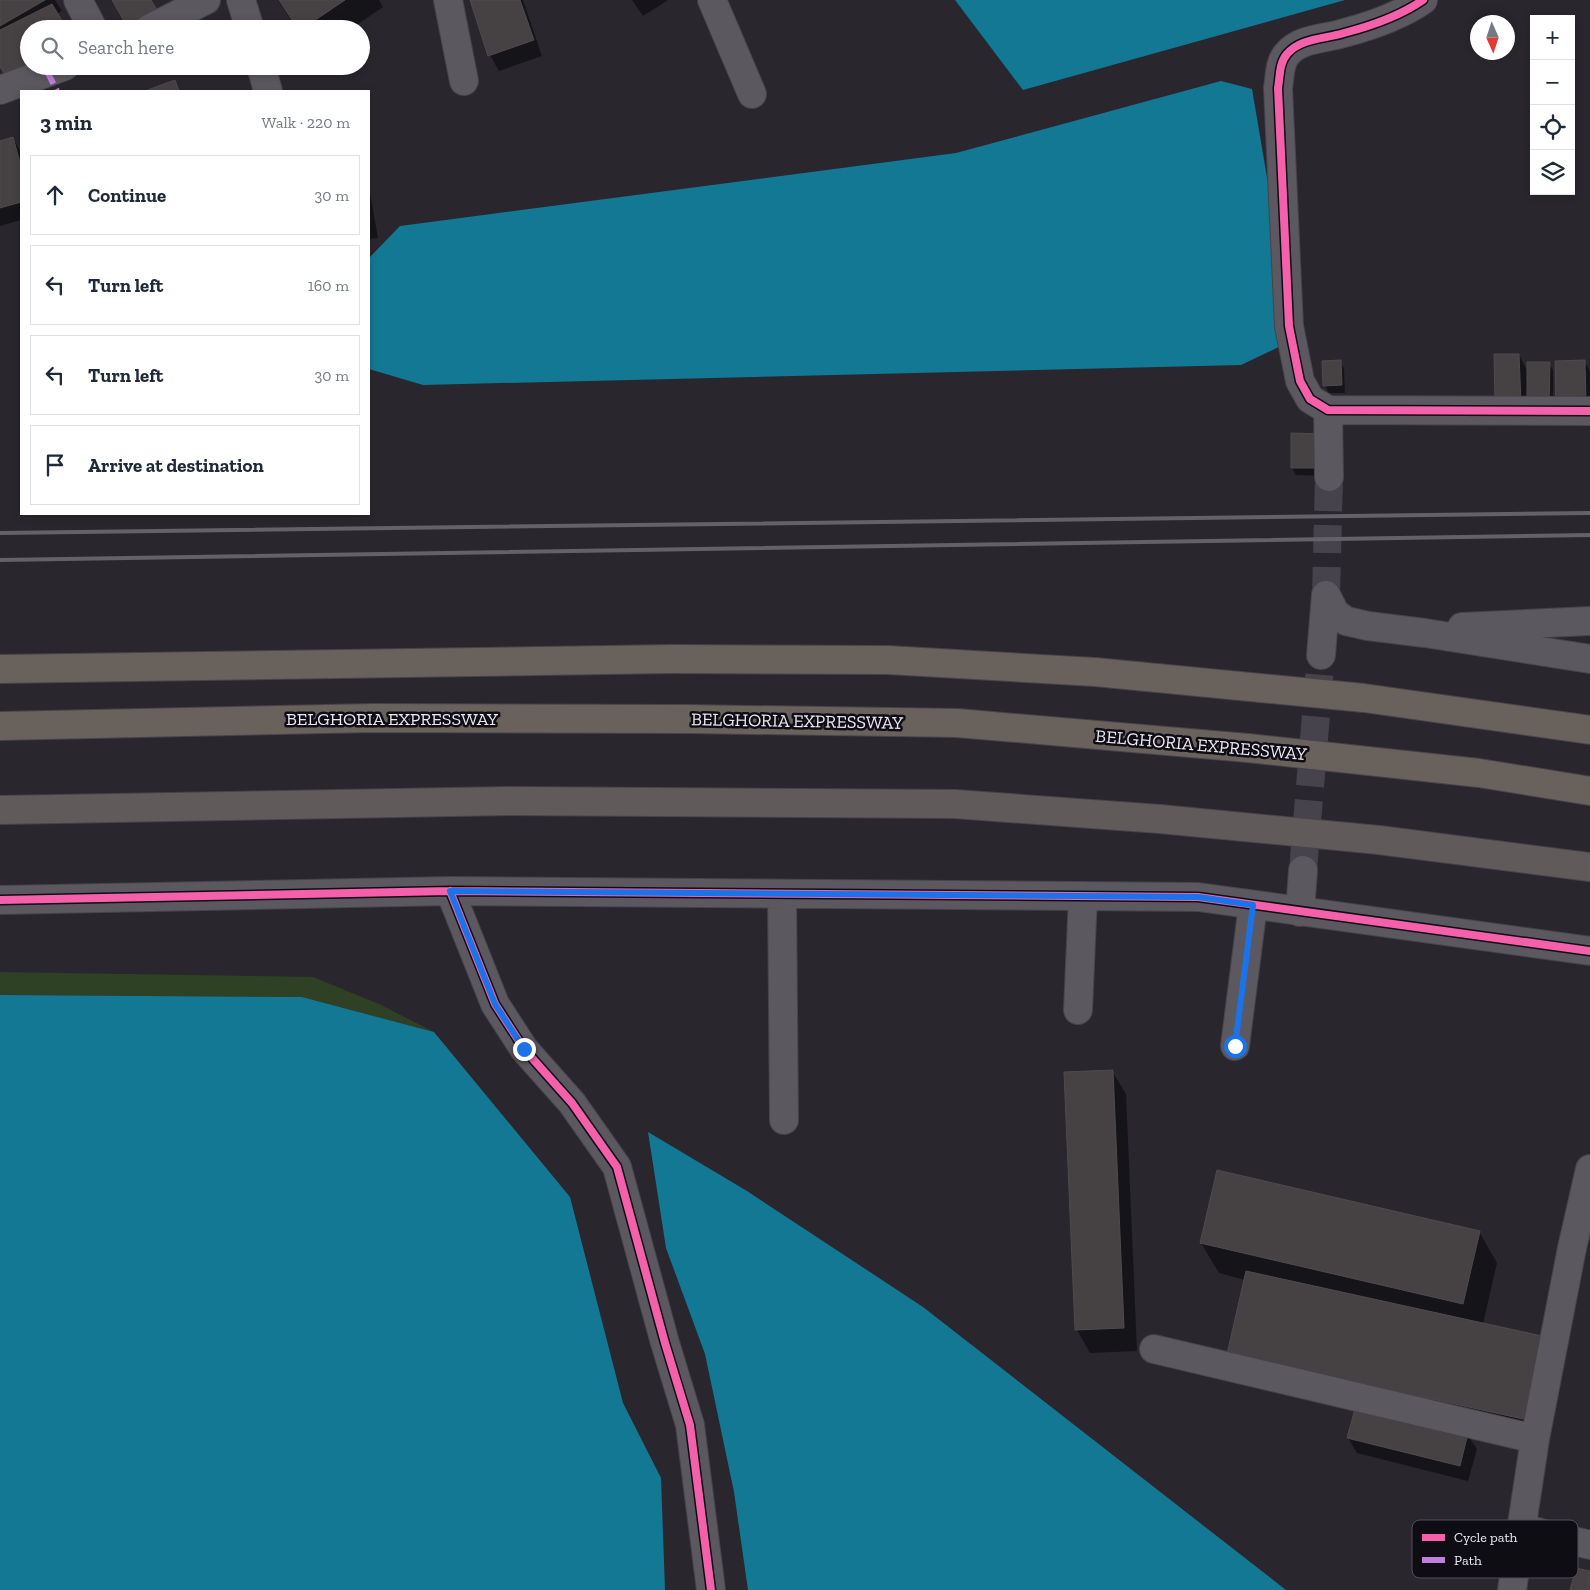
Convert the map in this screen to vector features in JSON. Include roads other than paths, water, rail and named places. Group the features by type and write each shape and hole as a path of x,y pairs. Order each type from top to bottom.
{"highway":[{"path":"0,669 671,659 888,660 1095,672 1364,698 1590,730"},
{"name":"BELGHORIA EXPRESSWAY","path":"0,726 374,718 688,719 958,723 1248,748 1479,773 1590,791"}],"main road":[{"path":"0,810 509,801 956,804 1160,819 1369,840 1590,868"}],"street":[{"path":"78,0 88,20"},
{"path":"167,20 206,0"},
{"path":"241,0 247,20"},
{"path":"448,0 464,81"},
{"path":"712,0 752,94"},
{"path":"1423,0 1407,11 1344,33 1302,43 1287,54 1280,67 1278,88 1289,326 1300,382 1310,399 1328,410 1590,411"},
{"path":"264,75 268,90"},
{"path":"0,90 57,77"},
{"path":"1328,410 1329,477"},
{"path":"1321,655 1326,595 1335,614 1346,621 1368,626 1426,633 1590,659"},
{"path":"1394,630 1590,621"},
{"path":"1300,912 1303,870"},
{"path":"0,900 450,891 1198,897 1590,951"},
{"path":"450,891 495,1004 524,1049 572,1102 617,1167 665,1343 690,1425 711,1590"},
{"path":"782,894 784,1120"},
{"path":"1078,1010 1084,896"},
{"path":"1235,1046 1253,905"},
{"path":"1522,1520 1535,1439 1572,1248 1590,1169"},
{"path":"1154,1349 1535,1439"}],"water":[{"path":"955,0 1345,0 1023,90"},
{"path":"1221,81 1252,89 1290,313 1287,343 1241,365 423,385 370,369 370,257 400,226 956,153"},
{"path":"0,995 302,997 434,1032 570,1197 623,1403 661,1478 665,1590 0,1590"},
{"path":"648,1132 747,1191 923,1307 1286,1590 748,1590 734,1492 705,1354 666,1248"}],"tunnel":[{"path":"1326,595 1329,477"},
{"path":"1303,870 1321,655"}],"railway":[{"path":"0,533 1590,513"},
{"path":"0,560 1590,535"}]}
